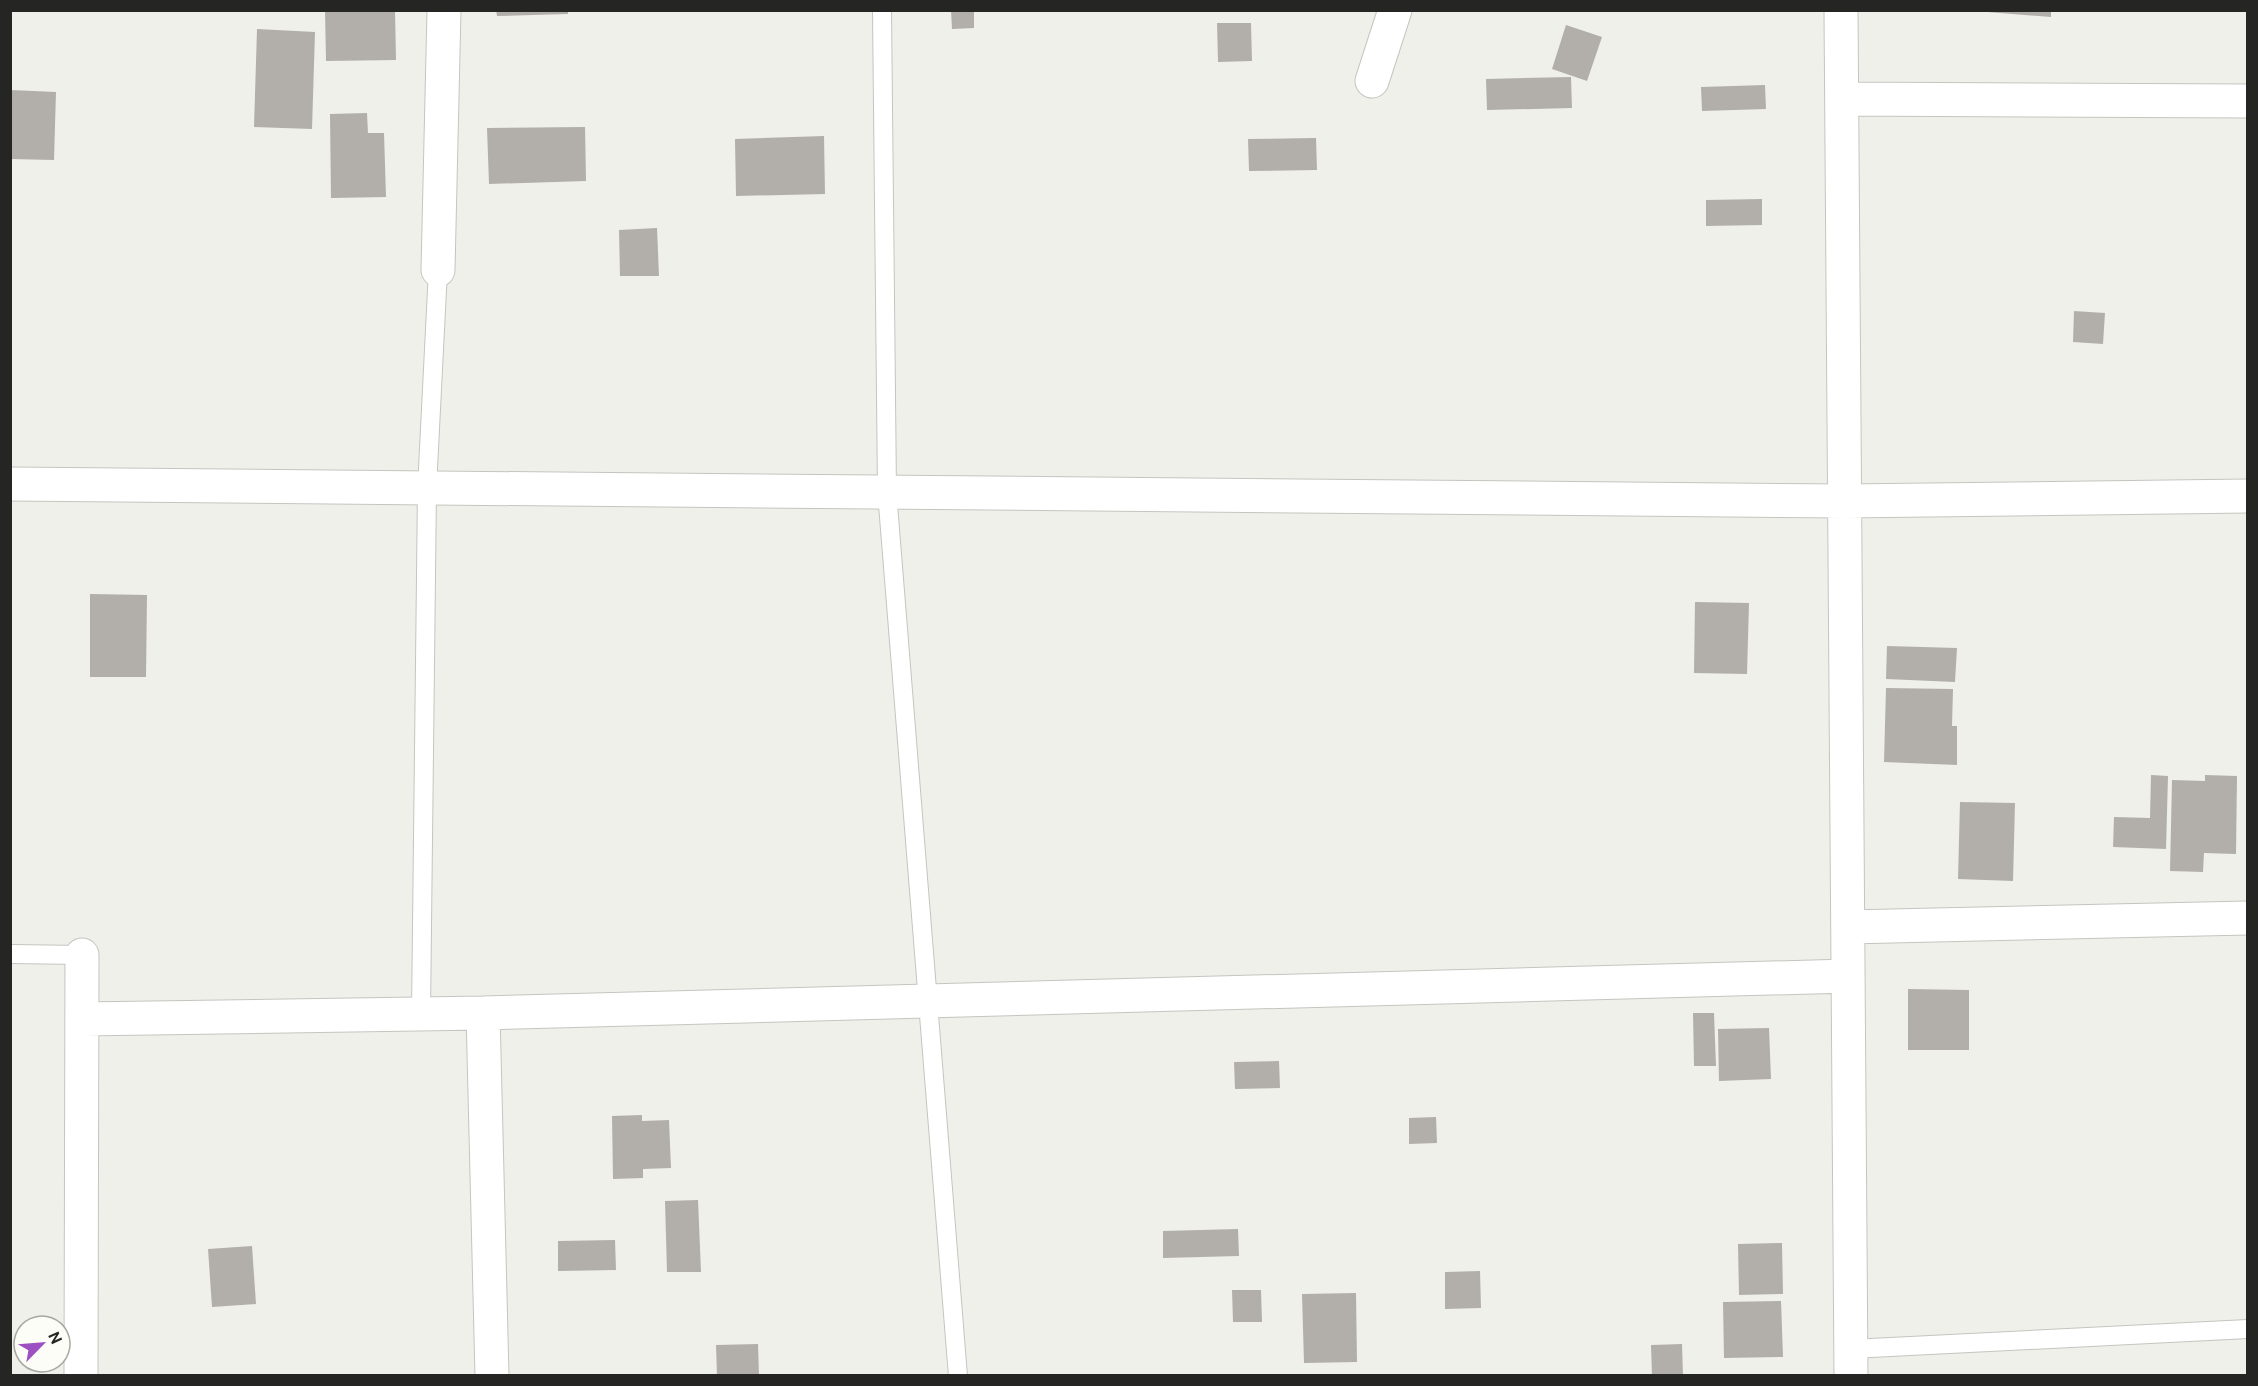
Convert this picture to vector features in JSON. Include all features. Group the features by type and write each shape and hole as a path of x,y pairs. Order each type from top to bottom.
{"street":[{"path":"438,270 444,10"},
{"path":"1372,81 1395,10"},
{"path":"1841,10 1851,1362"},
{"path":"1842,99 2247,101"},
{"path":"10,484 1845,501 2247,496"},
{"path":"1848,927 2247,918"},
{"path":"81,1376 82,955"},
{"path":"82,1019 483,1013 1848,976"},
{"path":"483,1013 492,1376"}],"lane":[{"path":"882,10 887,492 958,1376"},
{"path":"421,1014 427,488 438,270"},
{"path":"10,954 82,955"},
{"path":"1851,1362 2247,1329"}],"building":[{"path":"325,10 395,10 396,60 326,61"},
{"path":"496,10 568,10 568,14 497,16"},
{"path":"951,10 974,10 974,28 952,29"},
{"path":"1987,10 2051,10 2051,17 1987,12"},
{"path":"1217,23 1251,23 1252,61 1218,62"},
{"path":"1566,25 1602,37 1587,81 1552,69"},
{"path":"257,29 315,32 312,129 254,127"},
{"path":"1571,77 1572,108 1487,110 1486,79"},
{"path":"1765,85 1766,109 1702,111 1701,87"},
{"path":"10,90 56,92 54,160 10,159"},
{"path":"367,113 368,133 384,133 386,197 331,198 330,114"},
{"path":"585,127 586,181 489,184 487,128"},
{"path":"824,136 825,194 736,196 735,139"},
{"path":"1316,138 1317,170 1249,171 1248,139"},
{"path":"1762,199 1762,225 1706,226 1706,200"},
{"path":"657,228 659,276 620,276 619,230"},
{"path":"2074,311 2105,313 2103,344 2073,342"},
{"path":"90,594 147,595 146,677 90,677"},
{"path":"1695,602 1749,603 1747,674 1694,673"},
{"path":"1887,646 1957,648 1955,682 1886,679"},
{"path":"1886,688 1953,689 1952,726 1957,726 1957,765 1884,762"},
{"path":"2151,775 2168,776 2166,849 2113,847 2114,817 2150,818"},
{"path":"2205,775 2237,776 2236,854 2204,853 2203,872 2170,871 2172,780 2205,781"},
{"path":"1960,802 2015,803 2013,881 1958,879"},
{"path":"1908,989 1969,990 1969,1050 1908,1050"},
{"path":"1693,1013 1714,1013 1716,1066 1694,1066"},
{"path":"1769,1028 1771,1079 1719,1081 1718,1029"},
{"path":"1279,1061 1280,1088 1235,1089 1234,1062"},
{"path":"642,1115 642,1121 669,1120 671,1168 643,1169 643,1178 613,1179 612,1116"},
{"path":"1436,1117 1437,1143 1409,1144 1409,1118"},
{"path":"698,1200 701,1272 667,1272 665,1201"},
{"path":"1238,1229 1239,1256 1163,1258 1163,1231"},
{"path":"615,1240 616,1270 558,1271 558,1241"},
{"path":"1782,1243 1783,1294 1739,1295 1738,1244"},
{"path":"252,1246 256,1304 212,1307 208,1249"},
{"path":"1480,1271 1481,1308 1445,1309 1445,1272"},
{"path":"1232,1290 1261,1290 1262,1322 1233,1322"},
{"path":"1356,1293 1357,1362 1304,1363 1302,1294"},
{"path":"1781,1301 1783,1357 1724,1358 1723,1302"},
{"path":"758,1344 759,1376 717,1376 716,1345"},
{"path":"1682,1344 1683,1376 1652,1376 1651,1345"}]}
